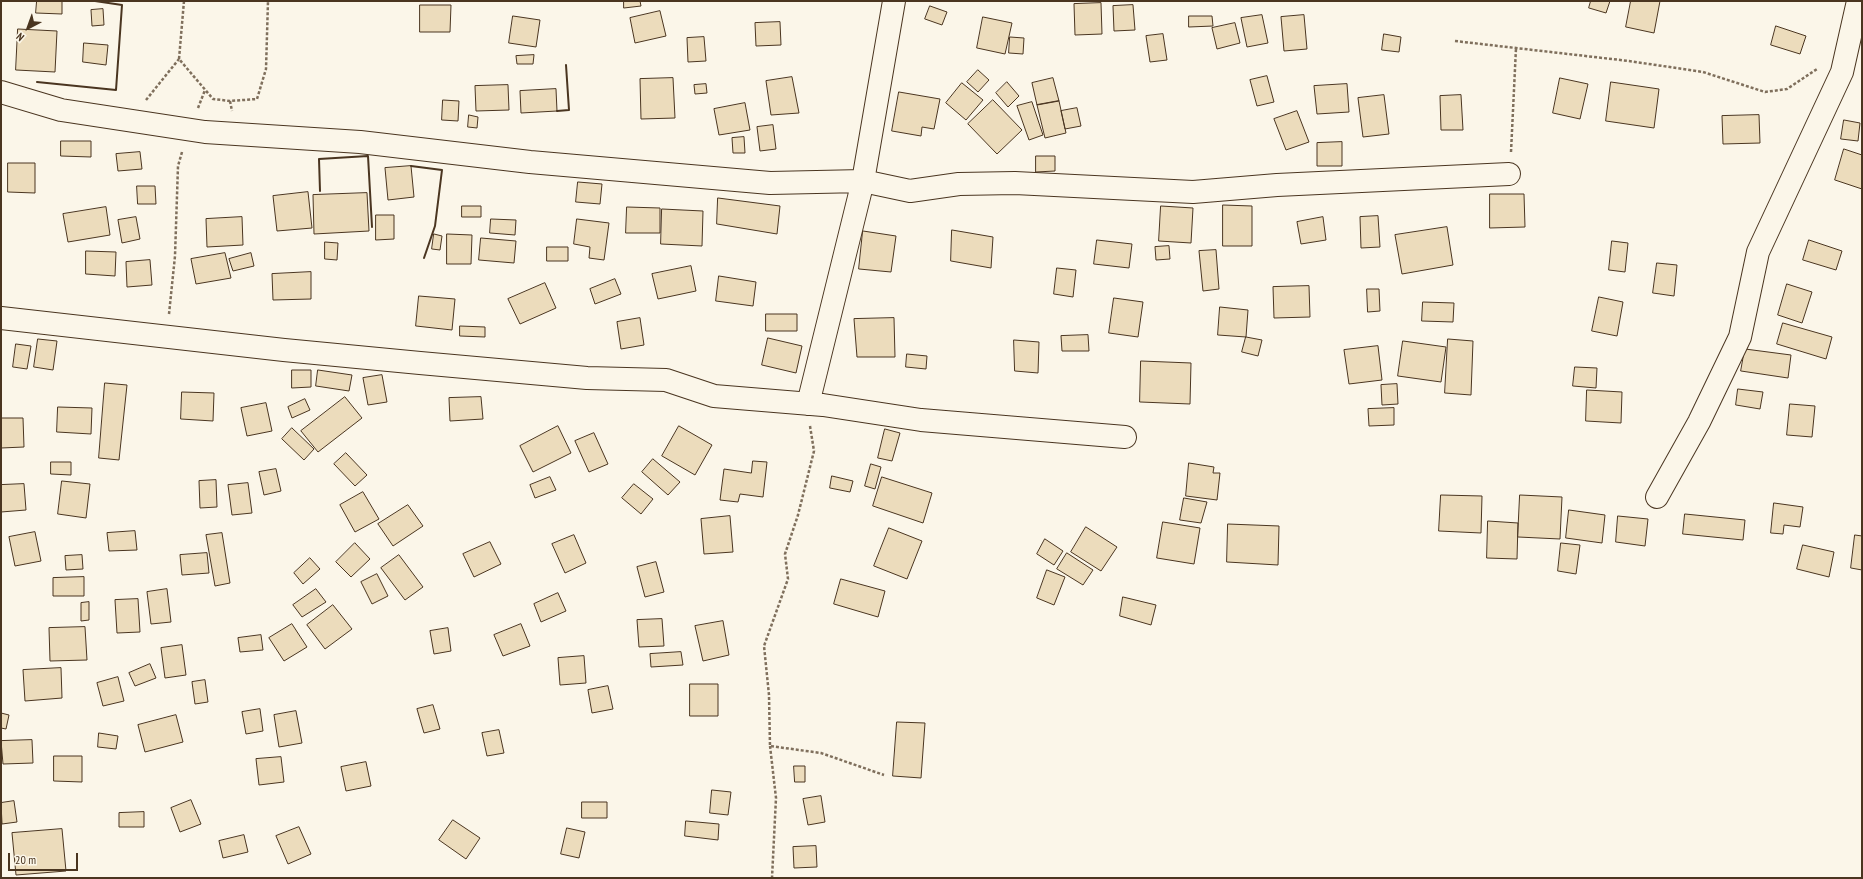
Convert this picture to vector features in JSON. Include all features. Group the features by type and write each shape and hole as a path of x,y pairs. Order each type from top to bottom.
{"street":[{"path":"808,404 863,181 894,1"},
{"path":"1657,497 1699,422 1740,337 1758,252 1842,72 1858,1"},
{"path":"1,92 61,110 188,130 360,142 530,162 770,183 863,181 910,191 959,184 1015,183 1193,192 1278,185 1509,174"},
{"path":"1,318 284,350 579,377 666,380 714,396 808,404 920,420 1125,437"}],"path":[{"path":"129,120 180,59 184,1"},
{"path":"180,59 213,99 230,101 257,100 266,69 268,1"},
{"path":"1454,42 1516,48 1703,72 1765,92 1787,89 1847,49"},
{"path":"1509,174 1516,48"},
{"path":"166,336 175,256 178,166 188,130 205,90"},
{"path":"772,878 776,798 770,746 769,695 764,646 788,579 785,554 798,515 814,451 808,404"},
{"path":"770,746 821,753 884,775"}],"building":[{"path":"37,1 62,1 62,14 36,13"},
{"path":"624,1 640,1 641,6 624,8"},
{"path":"1591,1 1610,1 1606,13 1589,8"},
{"path":"1631,1 1660,1 1654,33 1626,27"},
{"path":"1101,3 1102,34 1075,35 1074,4"},
{"path":"420,5 451,5 450,32 420,32"},
{"path":"1133,5 1135,30 1114,31 1113,6"},
{"path":"930,6 947,12 942,25 925,19"},
{"path":"103,9 104,25 92,26 91,10"},
{"path":"660,11 666,36 635,43 630,18"},
{"path":"1262,15 1268,43 1247,47 1241,18"},
{"path":"1304,15 1307,49 1284,51 1281,17"},
{"path":"513,16 540,20 536,47 509,43"},
{"path":"1189,16 1212,16 1213,26 1189,27"},
{"path":"983,17 1012,23 1005,54 977,48"},
{"path":"780,22 781,45 756,46 755,23"},
{"path":"1235,23 1240,43 1217,49 1212,28"},
{"path":"1776,26 1806,36 1800,54 1771,45"},
{"path":"18,29 57,31 55,72 16,70"},
{"path":"1163,34 1167,60 1150,62 1146,36"},
{"path":"1384,34 1401,37 1399,52 1382,50"},
{"path":"704,37 706,61 688,62 687,38"},
{"path":"1010,37 1024,38 1023,54 1009,53"},
{"path":"84,43 108,45 106,65 83,62"},
{"path":"534,55 533,64 517,64 516,56"},
{"path":"978,70 989,80 978,92 967,82"},
{"path":"1267,76 1274,102 1257,106 1250,80"},
{"path":"792,77 799,113 771,115 766,81"},
{"path":"673,78 675,118 641,119 640,79"},
{"path":"1053,78 1059,101 1037,105 1032,83"},
{"path":"1560,78 1588,84 1580,119 1553,113"},
{"path":"1007,82 1019,96 1008,107 996,93"},
{"path":"1611,82 1659,89 1654,128 1606,121"},
{"path":"962,83 983,100 966,120 946,103"},
{"path":"706,84 707,93 695,94 694,85"},
{"path":"1347,84 1349,112 1317,114 1314,86"},
{"path":"508,85 509,110 476,111 475,86"},
{"path":"556,89 557,111 521,113 520,91"},
{"path":"899,92 940,99 934,129 922,127 921,136 892,131"},
{"path":"1384,95 1389,134 1363,137 1358,98"},
{"path":"1461,95 1463,130 1441,130 1440,96"},
{"path":"443,100 459,101 458,121 442,120"},
{"path":"993,100 1022,130 997,154 968,124"},
{"path":"1059,101 1066,133 1045,138 1037,105"},
{"path":"1032,102 1043,135 1029,140 1017,106"},
{"path":"745,103 750,130 719,135 714,109"},
{"path":"1077,108 1081,126 1065,129 1061,111"},
{"path":"1297,111 1309,142 1286,150 1274,119"},
{"path":"469,115 478,117 477,128 468,127"},
{"path":"1759,115 1760,143 1723,144 1722,116"},
{"path":"1844,120 1860,123 1858,141 1841,139"},
{"path":"773,125 776,149 760,151 757,127"},
{"path":"744,137 745,153 733,153 732,138"},
{"path":"61,141 91,141 91,157 61,156"},
{"path":"1342,142 1342,166 1317,166 1317,143"},
{"path":"1844,149 1862,155 1862,189 1835,180"},
{"path":"140,152 142,169 118,171 116,154"},
{"path":"1036,156 1055,156 1055,171 1036,172"},
{"path":"8,163 35,163 35,193 8,192"},
{"path":"411,166 414,197 388,200 385,168"},
{"path":"578,182 602,184 600,204 576,202"},
{"path":"137,186 155,186 156,204 138,204"},
{"path":"308,192 312,228 277,231 273,196"},
{"path":"367,193 369,231 314,234 313,195"},
{"path":"1490,194 1524,194 1525,227 1490,228"},
{"path":"718,198 780,206 777,234 717,224"},
{"path":"1223,205 1252,206 1252,246 1223,246"},
{"path":"462,206 481,206 481,217 462,217"},
{"path":"1161,206 1193,208 1191,243 1159,241"},
{"path":"106,207 110,235 68,242 63,214"},
{"path":"627,207 660,208 660,233 626,233"},
{"path":"662,209 703,211 702,246 661,244"},
{"path":"376,215 394,215 394,239 376,240"},
{"path":"1378,216 1380,247 1361,248 1360,217"},
{"path":"136,217 140,239 122,243 118,220"},
{"path":"242,217 243,245 207,247 206,219"},
{"path":"1323,217 1326,240 1301,244 1297,222"},
{"path":"491,219 516,220 515,235 490,233"},
{"path":"577,219 609,223 604,260 589,258 590,247 574,244"},
{"path":"1447,227 1453,265 1402,274 1395,235"},
{"path":"952,230 993,237 991,268 951,261"},
{"path":"863,231 896,236 891,272 859,269"},
{"path":"434,234 442,236 440,250 432,249"},
{"path":"447,234 472,235 471,264 447,264"},
{"path":"481,238 516,241 514,263 479,260"},
{"path":"1097,240 1132,244 1129,268 1094,264"},
{"path":"1809,240 1842,251 1836,270 1803,260"},
{"path":"1612,241 1628,243 1625,272 1609,270"},
{"path":"325,242 338,243 337,260 325,259"},
{"path":"1169,246 1170,259 1156,260 1155,247"},
{"path":"547,247 568,247 568,261 547,261"},
{"path":"1216,250 1219,289 1203,291 1199,251"},
{"path":"86,251 116,252 115,276 86,274"},
{"path":"225,253 231,278 196,284 191,259"},
{"path":"251,253 254,266 233,271 229,259"},
{"path":"150,260 152,285 127,287 126,262"},
{"path":"1657,263 1677,265 1674,296 1653,293"},
{"path":"691,266 696,291 658,299 652,274"},
{"path":"1057,268 1076,270 1073,297 1054,294"},
{"path":"311,272 311,299 273,300 272,274"},
{"path":"719,276 756,282 753,306 716,301"},
{"path":"615,279 621,294 595,304 590,289"},
{"path":"545,283 556,308 520,324 508,299"},
{"path":"1787,284 1812,292 1802,323 1778,315"},
{"path":"1309,286 1310,317 1274,318 1273,287"},
{"path":"1367,289 1379,289 1380,311 1368,312"},
{"path":"419,296 455,299 452,330 416,326"},
{"path":"1599,297 1623,302 1617,336 1592,331"},
{"path":"1114,298 1143,302 1138,337 1109,333"},
{"path":"1423,302 1454,303 1453,322 1422,321"},
{"path":"1220,307 1248,310 1246,337 1218,335"},
{"path":"766,314 797,314 797,331 766,331"},
{"path":"640,318 644,345 621,349 617,322"},
{"path":"894,318 895,357 857,357 854,319"},
{"path":"1783,323 1832,337 1826,359 1777,344"},
{"path":"460,326 485,327 485,337 460,336"},
{"path":"1088,335 1089,351 1062,351 1061,336"},
{"path":"1246,337 1262,340 1258,356 1242,352"},
{"path":"768,338 802,346 796,373 762,365"},
{"path":"38,339 57,341 53,370 34,367"},
{"path":"1448,339 1473,341 1471,395 1445,393"},
{"path":"1014,340 1039,342 1038,373 1015,371"},
{"path":"1403,341 1446,347 1441,382 1398,376"},
{"path":"16,344 31,346 27,369 13,367"},
{"path":"1378,346 1382,380 1349,384 1344,350"},
{"path":"1745,349 1791,355 1788,378 1741,371"},
{"path":"907,354 927,356 926,369 906,367"},
{"path":"1141,361 1191,363 1190,404 1140,402"},
{"path":"1575,367 1597,368 1596,388 1573,386"},
{"path":"292,370 311,370 311,387 292,388"},
{"path":"318,370 352,375 349,391 316,386"},
{"path":"382,375 387,402 368,405 363,378"},
{"path":"105,383 127,385 119,460 99,458"},
{"path":"1397,384 1398,404 1382,405 1381,385"},
{"path":"1738,389 1763,392 1760,409 1736,405"},
{"path":"1587,390 1622,392 1621,423 1586,421"},
{"path":"182,392 214,393 213,421 181,419"},
{"path":"345,397 362,418 318,452 301,431"},
{"path":"481,397 483,419 450,421 449,398"},
{"path":"305,399 310,410 292,418 288,407"},
{"path":"266,403 272,431 247,436 241,408"},
{"path":"1790,404 1815,406 1812,437 1787,435"},
{"path":"58,407 92,408 91,434 57,432"},
{"path":"1394,408 1394,425 1369,426 1368,409"},
{"path":"1,418 23,418 24,447 1,448"},
{"path":"558,426 571,453 533,472 520,446"},
{"path":"679,426 712,445 695,475 662,456"},
{"path":"292,428 314,449 304,460 282,439"},
{"path":"885,429 900,433 892,461 878,458"},
{"path":"594,433 608,464 589,472 575,441"},
{"path":"346,453 367,475 355,486 334,464"},
{"path":"653,459 680,482 668,495 642,472"},
{"path":"753,461 767,462 763,497 740,494 738,502 720,500 724,469 751,473"},
{"path":"51,462 71,462 71,475 51,474"},
{"path":"1189,463 1214,467 1213,473 1220,473 1217,500 1186,496"},
{"path":"871,464 881,467 875,489 865,486"},
{"path":"276,469 281,491 264,495 259,472"},
{"path":"832,476 853,481 850,492 830,488"},
{"path":"550,477 556,490 535,498 530,485"},
{"path":"882,477 932,493 923,523 873,506"},
{"path":"216,480 217,507 200,508 199,481"},
{"path":"62,481 90,484 86,518 58,514"},
{"path":"248,483 252,513 232,515 228,485"},
{"path":"24,484 26,510 1,512 1,485"},
{"path":"634,484 653,499 641,514 622,498"},
{"path":"363,492 379,519 355,532 340,505"},
{"path":"1441,495 1482,496 1481,533 1439,531"},
{"path":"1520,495 1562,497 1560,539 1518,537"},
{"path":"1184,498 1207,502 1201,523 1180,520"},
{"path":"1774,503 1803,507 1800,527 1784,525 1783,534 1771,533"},
{"path":"408,505 423,526 393,546 378,524"},
{"path":"1569,510 1605,515 1602,543 1566,538"},
{"path":"1685,514 1745,520 1743,540 1683,534"},
{"path":"730,516 733,552 704,554 701,519"},
{"path":"1618,516 1648,519 1645,546 1616,542"},
{"path":"1488,521 1518,523 1517,559 1487,558"},
{"path":"1163,522 1200,528 1194,564 1157,558"},
{"path":"1228,524 1279,526 1278,565 1227,562"},
{"path":"1086,527 1117,547 1101,571 1071,552"},
{"path":"889,528 922,541 907,579 874,566"},
{"path":"135,531 137,550 109,551 107,533"},
{"path":"35,532 41,561 15,566 9,537"},
{"path":"222,533 230,583 215,586 206,535"},
{"path":"574,535 586,563 565,573 552,544"},
{"path":"1855,535 1862,536 1862,570 1851,568"},
{"path":"1045,539 1063,551 1054,565 1037,554"},
{"path":"490,542 501,564 474,577 463,554"},
{"path":"355,543 370,559 351,577 336,562"},
{"path":"1561,543 1580,545 1576,574 1558,571"},
{"path":"1803,545 1834,552 1829,577 1797,569"},
{"path":"207,553 209,573 182,575 180,555"},
{"path":"1067,553 1093,570 1083,585 1057,569"},
{"path":"82,555 83,569 66,570 65,556"},
{"path":"399,555 423,587 405,600 381,568"},
{"path":"310,558 320,569 303,584 294,573"},
{"path":"656,562 664,592 645,597 637,567"},
{"path":"1047,570 1065,577 1054,605 1037,598"},
{"path":"377,574 388,596 372,604 361,582"},
{"path":"84,577 84,596 53,596 53,578"},
{"path":"841,579 885,591 878,617 834,604"},
{"path":"167,589 171,622 151,624 147,592"},
{"path":"316,589 326,602 302,617 293,605"},
{"path":"558,593 566,611 541,622 534,604"},
{"path":"1123,597 1156,605 1151,625 1120,616"},
{"path":"138,599 140,632 117,633 115,600"},
{"path":"89,602 89,620 81,621 81,603"},
{"path":"333,605 352,629 325,649 307,625"},
{"path":"662,619 664,646 639,647 637,620"},
{"path":"723,621 729,655 703,661 695,626"},
{"path":"292,624 307,647 284,661 269,638"},
{"path":"521,624 530,646 503,656 494,635"},
{"path":"85,627 87,660 50,661 49,628"},
{"path":"448,628 451,651 434,654 430,631"},
{"path":"261,635 263,650 240,652 238,638"},
{"path":"182,645 186,675 165,678 161,648"},
{"path":"681,652 683,665 651,667 650,654"},
{"path":"584,656 586,683 560,685 558,658"},
{"path":"150,664 156,678 135,686 129,673"},
{"path":"61,668 62,698 25,701 23,670"},
{"path":"118,677 124,701 103,706 97,683"},
{"path":"205,680 208,702 195,704 192,682"},
{"path":"690,684 718,684 718,716 690,716"},
{"path":"608,686 613,709 592,713 588,690"},
{"path":"433,705 440,729 424,733 417,709"},
{"path":"260,709 263,731 246,734 242,712"},
{"path":"296,711 302,743 279,747 274,715"},
{"path":"1,713 9,715 6,729 1,728"},
{"path":"176,715 183,742 145,752 138,725"},
{"path":"897,722 925,723 921,778 893,776"},
{"path":"499,730 504,753 487,756 482,733"},
{"path":"99,733 118,736 116,749 98,747"},
{"path":"32,740 33,763 3,764 1,741"},
{"path":"54,756 82,756 82,782 54,781"},
{"path":"281,757 284,782 259,785 256,759"},
{"path":"366,762 371,786 346,791 341,767"},
{"path":"794,766 805,766 805,782 795,782"},
{"path":"712,790 731,792 728,815 710,813"},
{"path":"821,796 825,822 808,825 803,799"},
{"path":"191,800 201,824 180,832 171,808"},
{"path":"14,801 17,822 2,824 1,803"},
{"path":"582,802 607,802 607,818 582,818"},
{"path":"144,812 144,827 119,827 119,813"},
{"path":"453,820 480,838 466,859 439,840"},
{"path":"686,821 719,824 718,840 685,836"},
{"path":"299,827 311,854 288,864 276,836"},
{"path":"567,828 585,832 579,858 561,854"},
{"path":"62,829 66,871 16,875 12,833"},
{"path":"244,835 248,852 223,858 219,841"},
{"path":"816,846 817,867 794,868 793,847"}],"wall":[{"path":"37,82 116,90 122,5 95,1"},
{"path":"557,111 569,110 566,65"},
{"path":"320,191 319,159 368,156 372,227"},
{"path":"411,166 442,170 435,226 424,258"}]}
